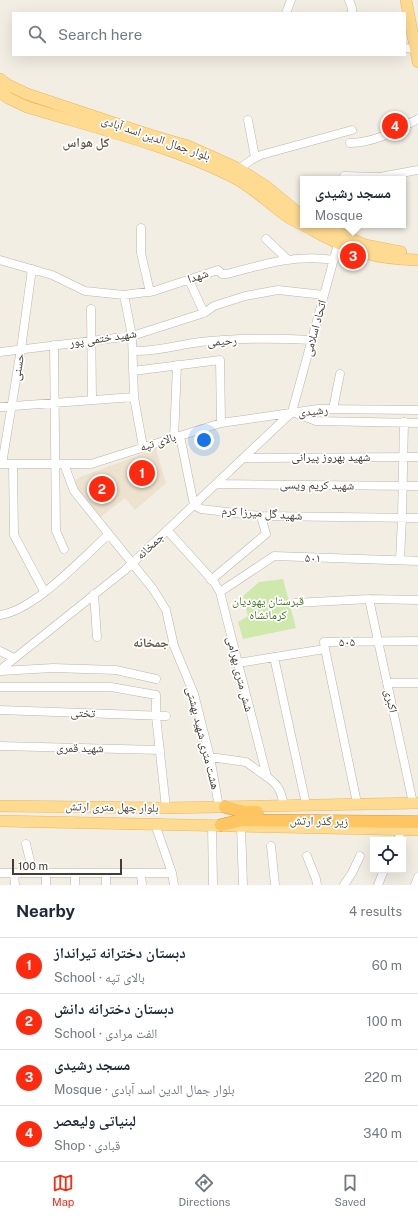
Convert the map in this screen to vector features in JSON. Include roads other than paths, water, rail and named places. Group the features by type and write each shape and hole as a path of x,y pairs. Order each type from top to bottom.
{"highway":[{"name":"زیر گذر ارتش","path":"222,807 245,812 418,814"},
{"name":"زیر گذر ارتش","path":"217,825 242,820 418,822"}],"main road":[{"path":"406,0 410,49 418,62"},
{"name":"بلوار جمال الدین اسد آبادی","path":"1,82 34,96 143,133 188,146 263,196 288,217 300,223"},
{"name":"بلوار جمال الدین اسد آبادی","path":"0,92 8,98 28,107 156,146 239,169 267,187 300,213"},
{"name":"بلوار جمال الدین اسد آبادی","path":"308,228 338,244 370,256 402,260 418,260"},
{"path":"328,228 365,245 394,252 418,253"},
{"name":"بلوار چهل متری ارتش","path":"0,806 166,808 415,803"},
{"name":"بلوار چهل متری ارتش","path":"0,821 217,825 400,835 418,830"}],"street":[{"path":"286,12 291,0"},
{"path":"350,0 352,12"},
{"path":"350,143 364,142 379,138 418,119"},
{"path":"248,120 254,157"},
{"path":"239,169 254,157 352,130"},
{"path":"385,176 418,170"},
{"path":"142,228 141,253 150,292"},
{"path":"266,239 288,260"},
{"name":"اتحاد اسلامی","path":"292,412 338,244"},
{"name":"شهدا","path":"32,270 52,275 85,291 124,295 150,292 218,270 222,274 228,274 274,262 288,260 316,257 334,260"},
{"path":"0,260 32,270"},
{"name":"حسنی","path":"1,464 21,349 32,270"},
{"path":"189,280 204,313"},
{"name":"شهید ختمی پور","path":"0,352 132,336 204,313 214,306 245,296 278,290 324,295"},
{"path":"124,295 132,336 134,397 142,447"},
{"path":"92,309 92,400"},
{"name":"رحیمی","path":"133,351 155,350 199,342 243,339 312,340"},
{"path":"54,345 55,403 60,464 56,530 64,549"},
{"path":"133,371 220,360 221,423"},
{"path":"177,366 177,437 194,505"},
{"path":"333,409 340,374"},
{"path":"0,407 134,397"},
{"name":"رشیدی","path":"292,412 318,409 418,410"},
{"name":"رشیدی","path":"292,412 316,421 418,423"},
{"name":"بالای تپه","path":"1,464 90,464 221,423 292,412"},
{"name":"جمخانه","path":"0,670 132,563 292,412"},
{"path":"400,560 404,422"},
{"name":"شهید بهروز پیرانی","path":"244,458 418,458"},
{"path":"13,464 14,535 44,591"},
{"name":"هشت متری شهید بهشتی","path":"60,464 74,491 153,589 166,610 174,646 194,694 222,807"},
{"name":"شهید کریم ویسی","path":"216,484 418,486"},
{"name":"شهید گل میرزا کرم","path":"194,505 201,509 261,516 418,518"},
{"path":"211,580 266,534 261,516"},
{"name":"شش متری بهرامی","path":"167,530 220,592 267,777 280,789 284,805"},
{"path":"0,615 17,611 58,581 108,535"},
{"name":"۵۰۱","path":"220,592 274,556 418,561"},
{"path":"94,594 97,637"},
{"path":"295,603 369,599 418,600"},
{"name":"اکبری","path":"369,599 415,803"},
{"name":"۵۰۵","path":"238,663 325,649 324,642 418,641"},
{"path":"325,649 357,803"},
{"path":"0,651 14,658"},
{"path":"274,657 306,804"},
{"path":"0,670 53,668 116,670 156,679"},
{"path":"387,683 418,683"},
{"path":"0,687 111,687 156,695 156,716 166,808"},
{"name":"تختی","path":"0,710 166,716"},
{"name":"شهید قمری","path":"0,746 160,750"},
{"path":"210,757 246,762 267,777"},
{"path":"155,824 172,873 174,885"},
{"path":"213,885 217,825"},
{"path":"241,826 243,885"},
{"path":"26,844 33,873"},
{"path":"271,846 275,885"},
{"path":"307,856 317,885"},
{"path":"344,885 352,873 360,856"},
{"path":"0,872 75,874 172,873"},
{"path":"14,873 14,885"},
{"path":"46,873 46,885"},
{"path":"378,885 383,873"},
{"path":"75,874 75,885"},
{"path":"106,874 106,885"},
{"path":"141,874 142,885"},
{"path":"415,885 418,877"}],"place":[{"name":"لبنیاتی ولیعصر","path":"395,126"},
{"name":"مسجد رشیدی","path":"353,256"},
{"name":"دبستان دخترانه تیرانداز","path":"142,473"},
{"name":"دبستان دخترانه دانش","path":"102,489"}],"district":[{"name":"کل هواس","path":"86,142"},
{"name":"جمخانه","path":"151,642"}],"park label":[{"name":"قبرستان یهودیان کرمانشاه","path":"268,608"}]}
